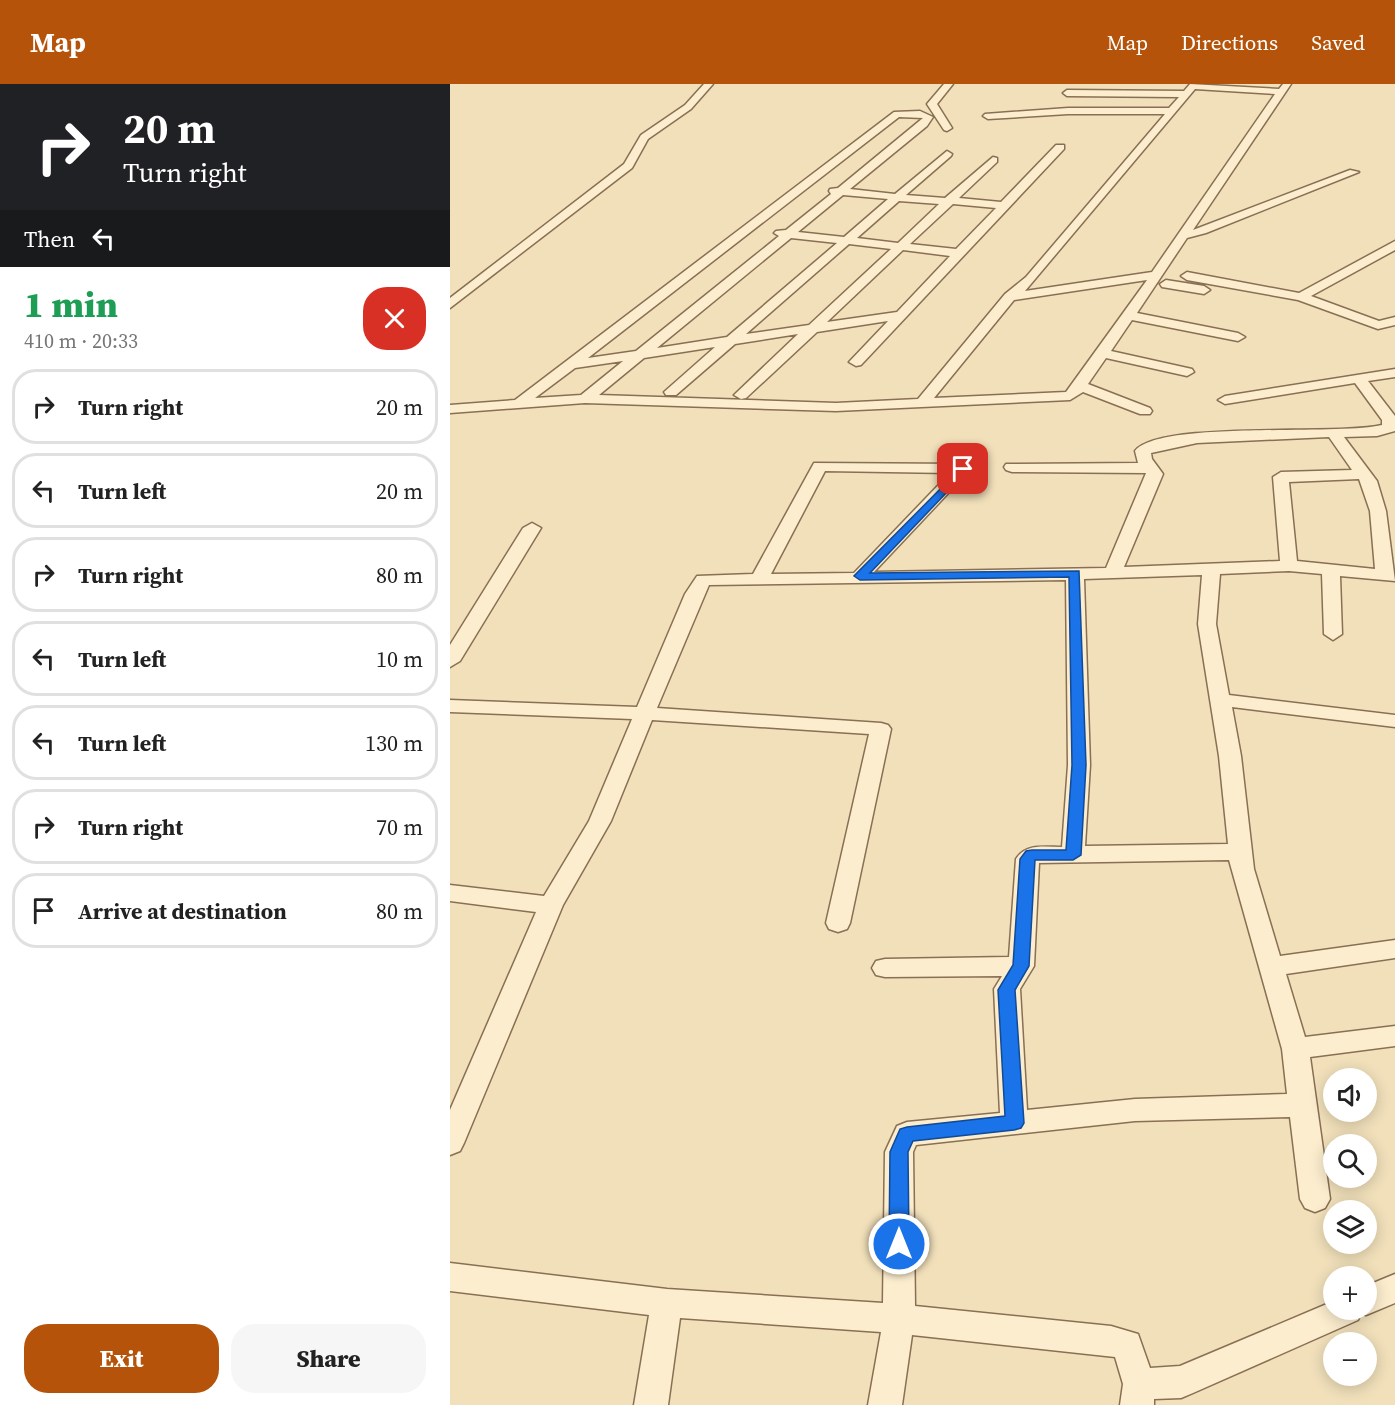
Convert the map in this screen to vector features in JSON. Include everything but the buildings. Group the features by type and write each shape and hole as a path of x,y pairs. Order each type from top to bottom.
{"street":[{"path":"450,304 628,166 644,137 688,107 709,84"},
{"path":"947,128 932,104 949,84"},
{"path":"1154,84 1159,84"},
{"path":"921,405 1010,297 1030,280 1193,86 1284,88"},
{"path":"450,409 585,399 836,407 921,405 1070,396 1080,386 1284,88"},
{"path":"1067,93 1186,94"},
{"path":"988,116 1068,111 1171,111"},
{"path":"521,402 750,230 897,114 920,114 928,117 924,124 585,399"},
{"path":"856,362 1060,147"},
{"path":"671,392 947,154"},
{"path":"741,395 993,160"},
{"path":"1181,236 1202,231 1354,172"},
{"path":"803,188 1006,206"},
{"path":"750,230 959,253"},
{"path":"1301,297 1395,245"},
{"path":"1010,297 1154,275"},
{"path":"1187,276 1301,297 1378,325 1395,321"},
{"path":"1192,304 1218,281"},
{"path":"1166,284 1208,291"},
{"path":"570,365 814,326 900,315"},
{"path":"1128,315 1238,337"},
{"path":"1102,354 1187,372"},
{"path":"1225,400 1395,373"},
{"path":"1113,572 1155,474 1143,451 1156,445 1197,438 1377,431 1390,428 1390,420 1359,378"},
{"path":"1080,386 1145,411"},
{"path":"450,1143 551,905 600,821 694,594 703,580 1075,574 1289,566 1390,576 1378,511 1369,481 1333,433"},
{"path":"759,579 820,466 963,469 860,576"},
{"path":"1012,467 1150,468"},
{"path":"1289,566 1281,477 1364,474"},
{"path":"453,652 532,528"},
{"path":"1212,568 1207,624 1230,756 1242,869 1295,1049 1315,1199"},
{"path":"1331,570 1333,634"},
{"path":"1073,855 1079,765 1075,574"},
{"path":"1220,700 1395,721"},
{"path":"450,706 646,713 881,729 838,923"},
{"path":"1014,1123 1007,990 1021,966 1028,859 1032,855 1240,852"},
{"path":"450,893 551,905"},
{"path":"1271,967 1395,949"},
{"path":"885,968 1021,966"},
{"path":"1295,1049 1395,1036"},
{"path":"885,1405 898,1319 899,1152 907,1134 1135,1110 1302,1105"},
{"path":"450,1277 667,1303 898,1319 1111,1341 1127,1345 1138,1395 1181,1382 1324,1320"},
{"path":"1377,1296 1395,1288"},
{"path":"651,1405 667,1303"}],"route":[{"path":"899,1244 899,1152 907,1134 1014,1123 1007,990 1012,976 1021,966 1028,859 1032,855 1073,855 1079,765 1075,574 860,576 963,469"}]}
